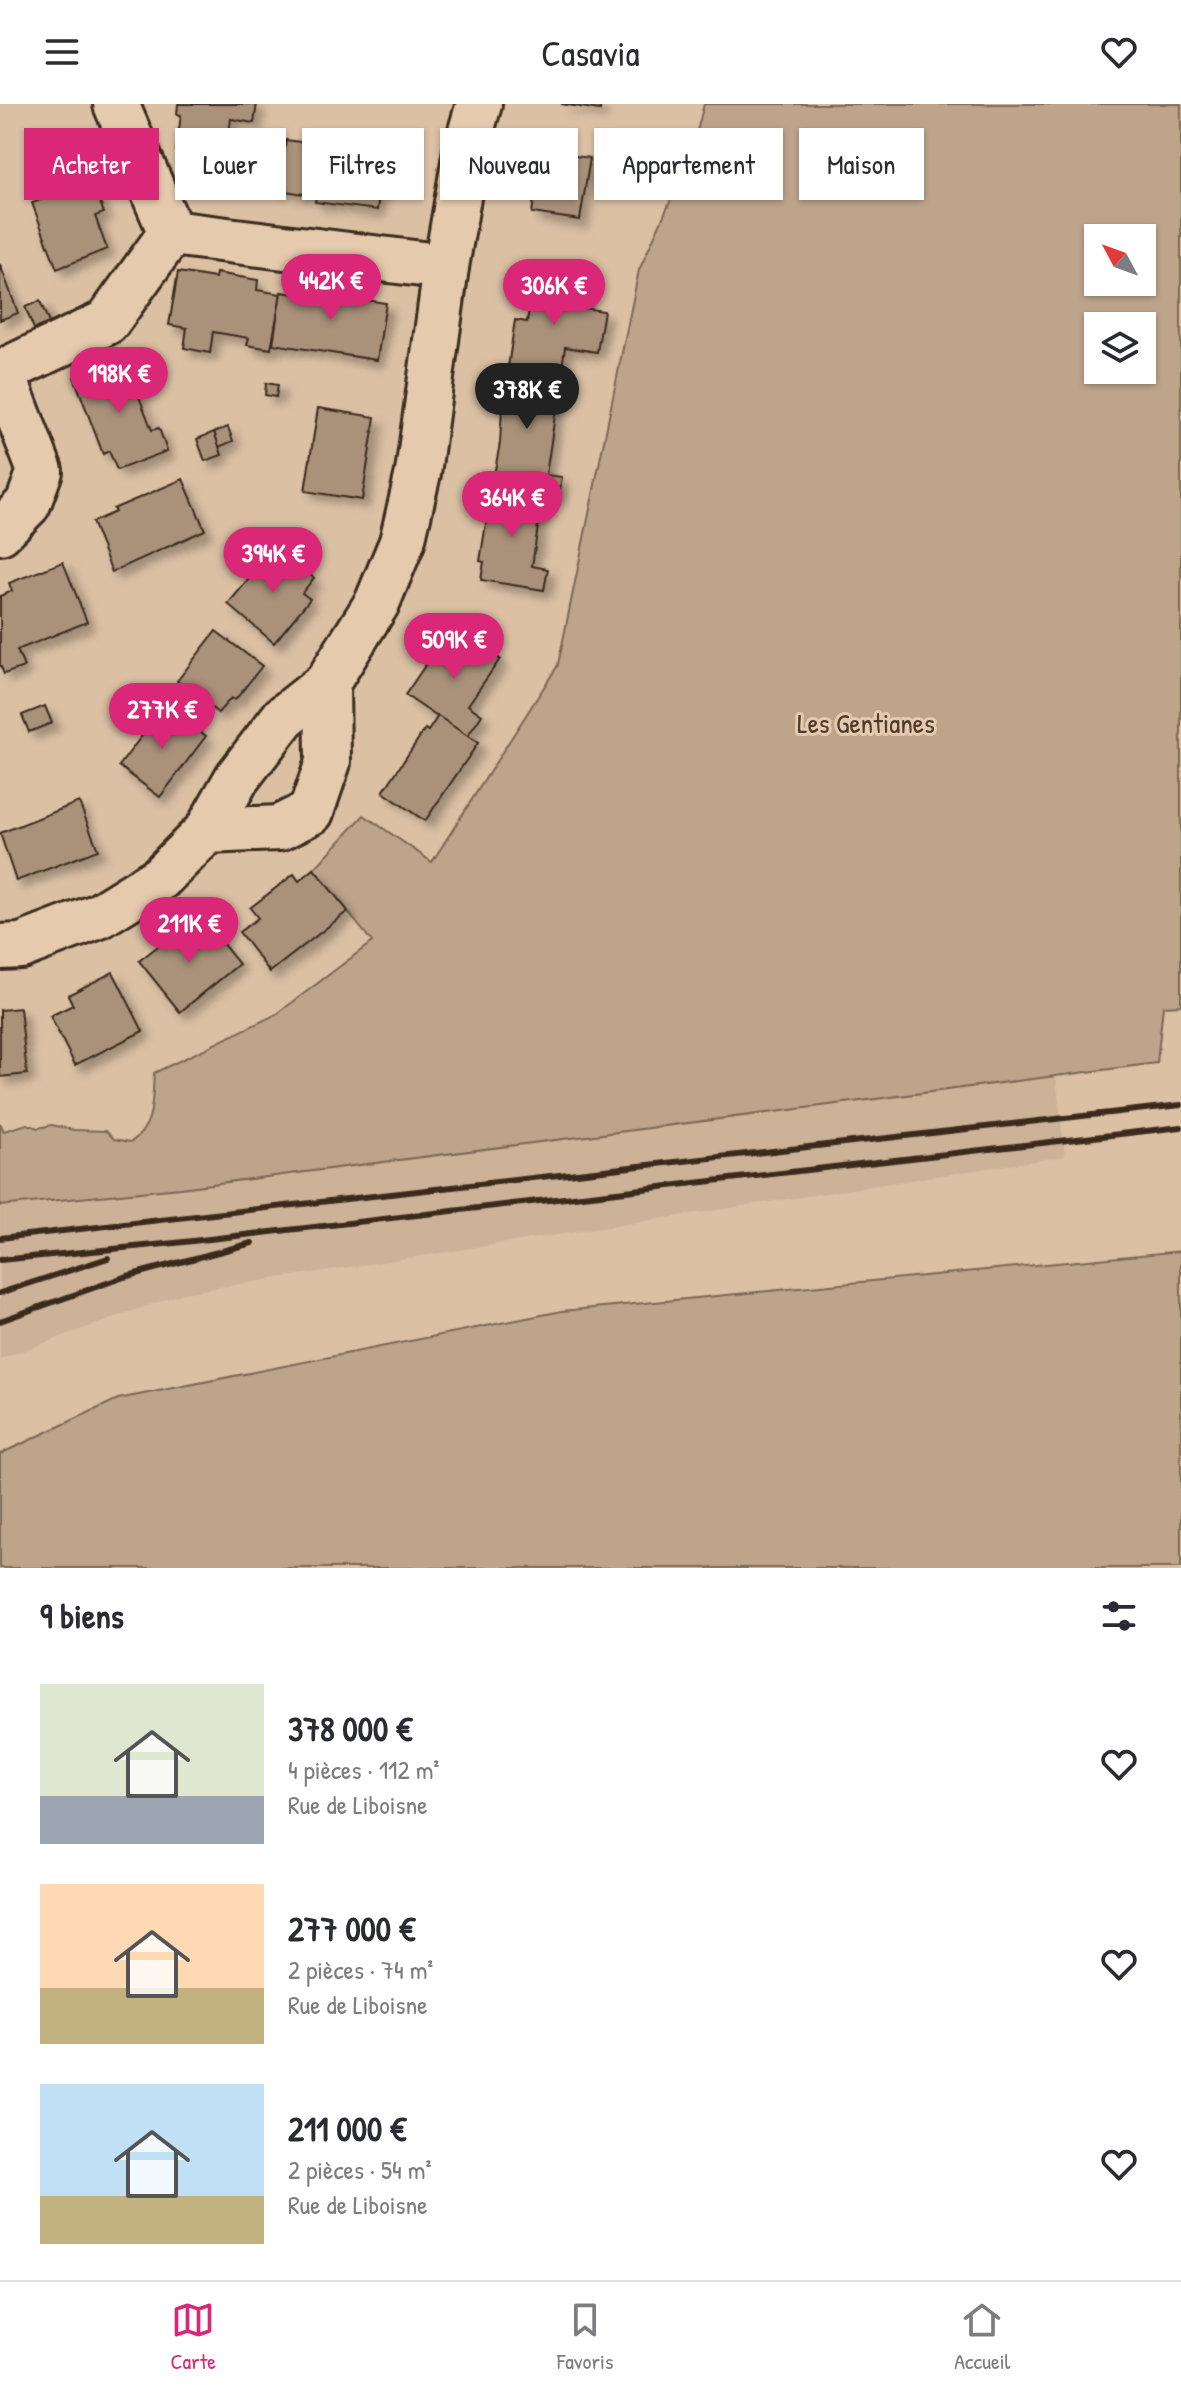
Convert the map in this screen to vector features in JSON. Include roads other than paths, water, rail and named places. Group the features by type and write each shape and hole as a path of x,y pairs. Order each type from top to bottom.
{"street":[{"path":"116,104 171,233"},
{"path":"0,947 21,946 99,916 160,878 207,831 237,778 284,717 327,683 377,603 402,542 418,473 446,267 467,145 479,104"},
{"path":"171,233 446,267"},
{"path":"0,532 28,504 40,471 2,372 107,322 171,233"},
{"path":"207,831 279,828 311,812 328,762 327,683"}],"railway":[{"path":"0,1238 1181,1105"},
{"path":"0,1260 175,1243 1181,1127"},
{"path":"0,1321 124,1277 252,1243"},
{"path":"0,1293 108,1258"}],"park label":[{"name":"Les Gentianes","path":"866,723"}]}
